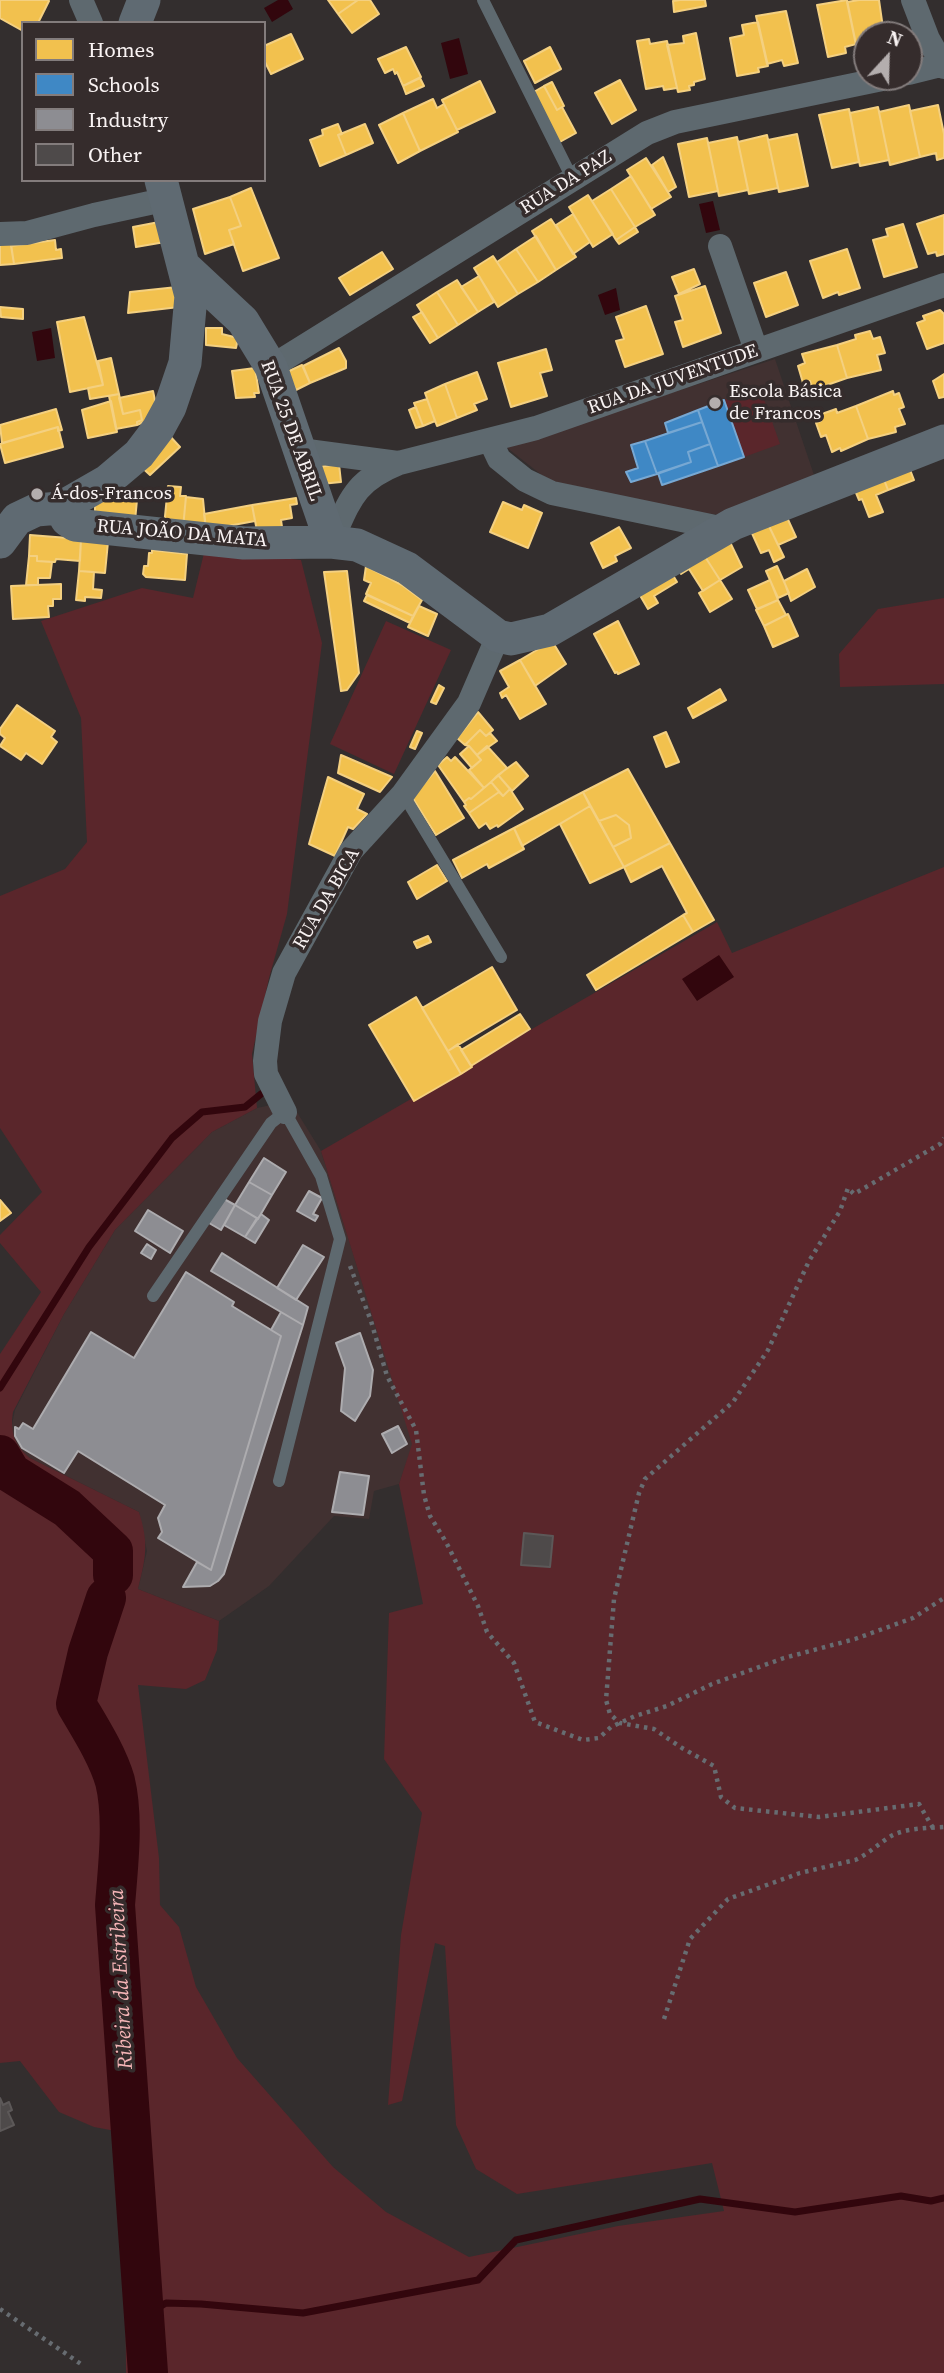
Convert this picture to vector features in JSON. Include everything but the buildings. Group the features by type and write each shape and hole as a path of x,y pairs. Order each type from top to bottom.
{"street":[{"path":"81,0 90,21"},
{"path":"913,0 928,39 943,65 923,70"},
{"name":"RUA DA PAZ","path":"271,367 647,133 676,122 853,85"},
{"path":"0,234 27,233 94,215 164,189 191,296 190,326 184,363 170,407 139,454 68,517 36,510 6,523"},
{"path":"720,246 756,350"},
{"name":"RUA 25 DE ABRIL","path":"184,266 243,321 271,367 331,542"},
{"name":"RUA DA JUVENTUDE","path":"399,463 536,428 944,285"},
{"path":"491,440 499,459 525,481 552,493 725,529"},
{"path":"498,636 511,639 551,631 725,529 944,441"},
{"path":"300,450 399,463"},
{"path":"331,542 361,484 377,471 399,463"},
{"name":"RUA JOÃO DA MATA","path":"68,517 244,542 331,542 370,549 407,568 498,636"},
{"name":"RUA DA BICA","path":"285,1112 266,1074 265,1062 270,1021 284,973 351,852 403,794 469,702 498,636"}],"lane":[{"path":"483,0 572,178"},
{"path":"403,794 502,957"},
{"path":"153,1296 271,1123 285,1112 321,1176 340,1239 279,1481"}],"path":[{"path":"933,1828 919,1804 818,1816 735,1808 721,1797 714,1766 654,1729 620,1723 610,1714 606,1700 614,1599 639,1493 645,1479 733,1402 768,1350 809,1261 840,1211 848,1188 854,1194 940,1144 944,1138"},
{"path":"340,1239 371,1321 387,1376 416,1430 424,1495 430,1516 478,1606 487,1632 514,1663 535,1722 583,1740 599,1738 620,1723 784,1658 855,1639 913,1618 944,1598"},
{"path":"664,2020 690,1938 728,1899 800,1873 863,1857 894,1835 944,1827"},
{"path":"0,2309 81,2364"}],"shaded area":[{"path":"278,0 288,0 293,9 272,22 264,8"},
{"path":"459,38 468,74 450,79 441,43"},
{"path":"713,201 720,230 706,233 699,204"},
{"path":"616,288 620,310 605,315 598,295"},
{"path":"51,328 55,358 37,361 32,332"},
{"name":"Escola Básica de Francos","path":"775,359 816,481 728,516 674,509 548,480 506,447"},
{"path":"760,388 780,444 744,457 724,400"},
{"path":"205,549 301,560 322,643 287,914 252,1054 257,1108 212,1132 115,1230 64,1314 13,1412 12,1426 17,1443 30,1458 139,1512 145,1550 138,1589 219,1621 217,1650 205,1680 186,1689 138,1685 159,1858 160,1905 179,1927 196,1987 237,2058 333,2167 386,2212 469,2257 618,2226 724,2211 712,2163 517,2194 476,2169 456,2125 445,1946 435,1943 402,2101 388,2105 401,1935 422,1813 384,1759 389,1613 423,1604 399,1484 412,1444 321,1151 717,922 732,953 944,867 944,2373 126,2373 124,2130 121,2132 94,2127 59,2112 20,2061 0,2063 0,1354 41,1292 0,1243 0,1235 42,1192 0,1128 0,896 65,869 87,842 81,718 41,621 142,588 193,598"},
{"path":"944,598 944,684 840,687 839,654 878,609"},
{"path":"386,621 451,650 394,774 330,744"},
{"path":"719,955 734,977 697,1001 682,979"},
{"path":"290,1101 321,1151 413,1444 399,1484 374,1491 369,1519 334,1516 269,1586 219,1621 138,1589 147,1551 139,1512 30,1458 18,1449 11,1429 15,1410 64,1314 115,1230 212,1132 257,1108"}],"waterway":[{"path":"0,1388 89,1247 172,1138 202,1112 245,1107 261,1094"},
{"name":"Ribeira da Estribeira","path":"0,1455 11,1473 67,1508 113,1551 113,1575"},
{"name":"Ribeira da Estribeira","path":"106,1598 88,1652 76,1704 108,1761 118,1795 119,1843 115,1905 148,2373"},
{"path":"144,2316 166,2303 303,2313 478,2280 516,2240 700,2199 795,2212 901,2196 931,2201 944,2198"}],"place":[{"name":"Escola Básica de Francos","path":"715,403"},
{"name":"Á-dos-Francos","path":"37,494"}]}
